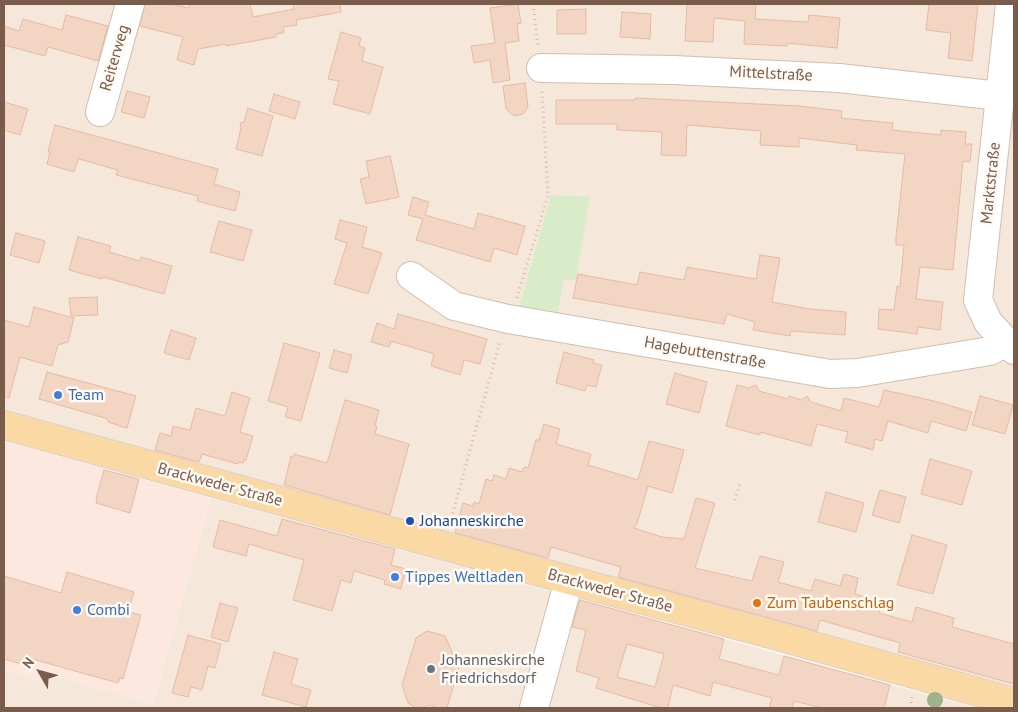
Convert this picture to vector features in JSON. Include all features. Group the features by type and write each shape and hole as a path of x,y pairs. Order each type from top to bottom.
{"main road":[{"name":"Brackweder Straße","path":"4,425 569,580 774,634 1014,702"}],"street":[{"name":"Reiterweg","path":"100,112 130,4"},
{"name":"Marktstraße","path":"1010,4 978,300 988,322 1010,346"},
{"name":"Mittelstraße","path":"541,68 674,70 839,78 1000,96"},
{"name":"Hagebuttenstraße","path":"411,276 454,306 508,319 830,374 857,374 1010,346"},
{"path":"534,708 569,580"}],"path":[{"path":"444,546 503,329 515,306 548,195 541,68 533,4"},
{"path":"734,500 740,482"}],"shaded area":[{"path":"4,4 1000,4 968,298 1014,362 1014,686 443,533 4,411"},
{"path":"1014,66 1014,331 999,313 993,295"},
{"path":"4,441 211,498 153,704 49,674 46,683 4,669"},
{"path":"211,498 976,708 4,708 4,669 46,683 49,674 153,704"}],"green space":[{"path":"551,195 590,197 576,280 564,279 557,314 519,307"}],"building":[{"path":"145,4 172,4 189,8 190,4 250,4 253,17 294,9 293,4 340,4 341,12 296,20 297,25 283,27 284,33 276,34 276,37 198,49 194,65 177,60 183,37 140,26"},
{"path":"518,4 521,23 517,24 519,41 505,43 510,80 493,83 490,60 474,63 471,46 495,43 490,8"},
{"path":"687,4 756,4 755,19 808,22 809,15 840,18 837,48 787,43 787,46 744,44 745,21 714,18 713,42 685,41"},
{"path":"929,4 978,4 972,61 948,58 951,33 926,30"},
{"path":"586,9 586,34 557,34 557,10"},
{"path":"622,12 651,14 650,39 620,37"},
{"path":"66,15 108,26 98,61 48,47 45,56 4,45 4,26 19,31 23,19 62,30"},
{"path":"341,32 361,38 359,46 365,48 362,61 383,67 370,114 333,104 339,81 328,79"},
{"path":"525,83 528,107 523,114 514,116 506,109 503,86"},
{"path":"127,91 150,97 144,118 121,112"},
{"path":"274,94 300,102 295,119 269,111"},
{"path":"636,98 799,106 842,111 841,118 893,123 892,130 941,135 941,130 966,132 965,144 972,144 970,162 963,161 953,270 920,267 916,299 943,302 940,330 918,327 917,334 878,329 879,309 894,310 897,286 900,287 904,245 896,245 896,237 905,154 856,150 857,145 799,138 799,147 760,145 761,131 687,125 686,156 661,155 662,132 617,130 617,124 556,124 556,100 635,100"},
{"path":"4,102 28,109 20,135 4,130"},
{"path":"248,108 273,116 262,156 236,149 241,128 240,123 244,122"},
{"path":"55,125 218,169 214,184 240,192 235,211 197,201 198,196 116,175 118,170 79,159 74,172 47,164"},
{"path":"390,156 399,197 366,204 360,179 369,177 366,161"},
{"path":"413,197 429,202 425,215 474,229 478,213 525,226 517,255 494,248 490,262 416,240 423,219 408,215"},
{"path":"340,220 367,227 362,247 382,253 368,294 334,284 347,243 335,239"},
{"path":"219,221 252,230 243,261 210,252"},
{"path":"16,233 45,241 39,263 10,255"},
{"path":"78,237 111,246 109,252 140,261 141,257 172,266 164,294 103,277 102,279 69,270"},
{"path":"760,255 780,258 772,302 810,309 846,312 845,335 791,331 790,336 753,330 755,322 727,314 724,324 573,298 578,274 637,285 640,272 684,280 687,267 756,279"},
{"path":"97,297 98,315 71,316 69,298"},
{"path":"34,307 74,318 68,342 58,345 52,366 20,357 9,398 4,397 4,320 29,327"},
{"path":"398,314 487,339 480,364 464,360 460,375 431,366 434,354 391,341 389,347 371,342 377,323 394,329"},
{"path":"171,330 196,338 189,360 164,353"},
{"path":"284,343 320,353 301,421 285,417 288,407 268,401"},
{"path":"334,350 352,355 347,373 329,368"},
{"path":"564,352 594,360 593,363 602,365 596,387 587,385 585,391 556,383"},
{"path":"47,372 136,396 127,428 108,422 108,419 39,399"},
{"path":"675,373 707,382 699,413 666,404"},
{"path":"737,385 749,388 756,385 759,391 788,399 789,396 801,400 807,396 811,402 841,411 844,398 879,407 884,390 972,412 966,431 931,421 928,433 888,421 882,441 875,439 873,450 845,442 848,432 817,424 811,446 760,432 760,435 726,426"},
{"path":"232,392 250,398 240,432 253,436 246,460 243,463 239,462 238,464 202,454 199,462 155,450 160,433 171,436 173,426 190,430 196,408 225,416"},
{"path":"980,396 1013,405 1005,434 972,425"},
{"path":"345,400 379,410 375,434 409,444 390,515 284,485 291,456 293,457 294,454 327,463"},
{"path":"544,424 560,429 556,444 591,454 588,465 638,480 649,441 684,450 672,493 648,486 637,524 634,528 662,537 684,539 696,498 715,503 695,568 752,581 760,556 784,562 778,582 811,591 815,579 840,586 844,574 858,578 855,594 882,602 879,613 912,622 916,607 954,618 952,627 1014,644 1014,684 898,652 900,643 820,620 817,631 618,577 621,567 551,547 548,558 455,533 463,503 473,506 474,502 479,504 486,479 492,481 494,475 506,479 509,468 522,472 524,467 528,468 536,440 539,440"},
{"path":"930,459 972,471 962,505 921,494"},
{"path":"104,470 139,479 130,513 96,503"},
{"path":"880,490 906,497 899,523 872,515"},
{"path":"826,492 864,503 856,532 818,522"},
{"path":"282,519 395,549 391,565 406,569 401,589 384,584 385,580 354,571 351,583 341,580 332,611 293,600 304,560 249,544 246,556 213,547 220,520 277,536"},
{"path":"912,535 947,545 933,594 897,585"},
{"path":"67,572 134,592 128,612 141,615 123,679 120,678 118,683 32,659 29,666 4,659 4,576 61,593"},
{"path":"580,600 724,639 719,659 779,675 784,656 890,685 884,708 822,708 794,701 792,708 769,708 772,698 713,682 710,696 673,685 668,708 661,708 596,688 599,678 576,671 586,630 572,627","holes":["627,644 664,654 655,687 617,677"]},
{"path":"220,603 238,608 228,642 211,637"},
{"name":"Johanneskirche Friedrichsdorf","path":"427,631 445,636 459,667 447,708 428,705 416,708 408,703 402,685 416,638"},
{"path":"188,635 221,644 215,668 208,666 202,690 191,687 188,697 172,693"},
{"path":"274,652 298,659 291,684 311,690 306,707 262,695"}],"place":[{"name":"Team","path":"58,395"},
{"name":"Johanneskirche","path":"410,521"},
{"name":"Tippes Weltladen","path":"395,577"},
{"name":"Zum Taubenschlag","path":"757,603"},
{"name":"Combi","path":"77,610"},
{"name":"Johanneskirche Friedrichsdorf","path":"431,669"}]}
